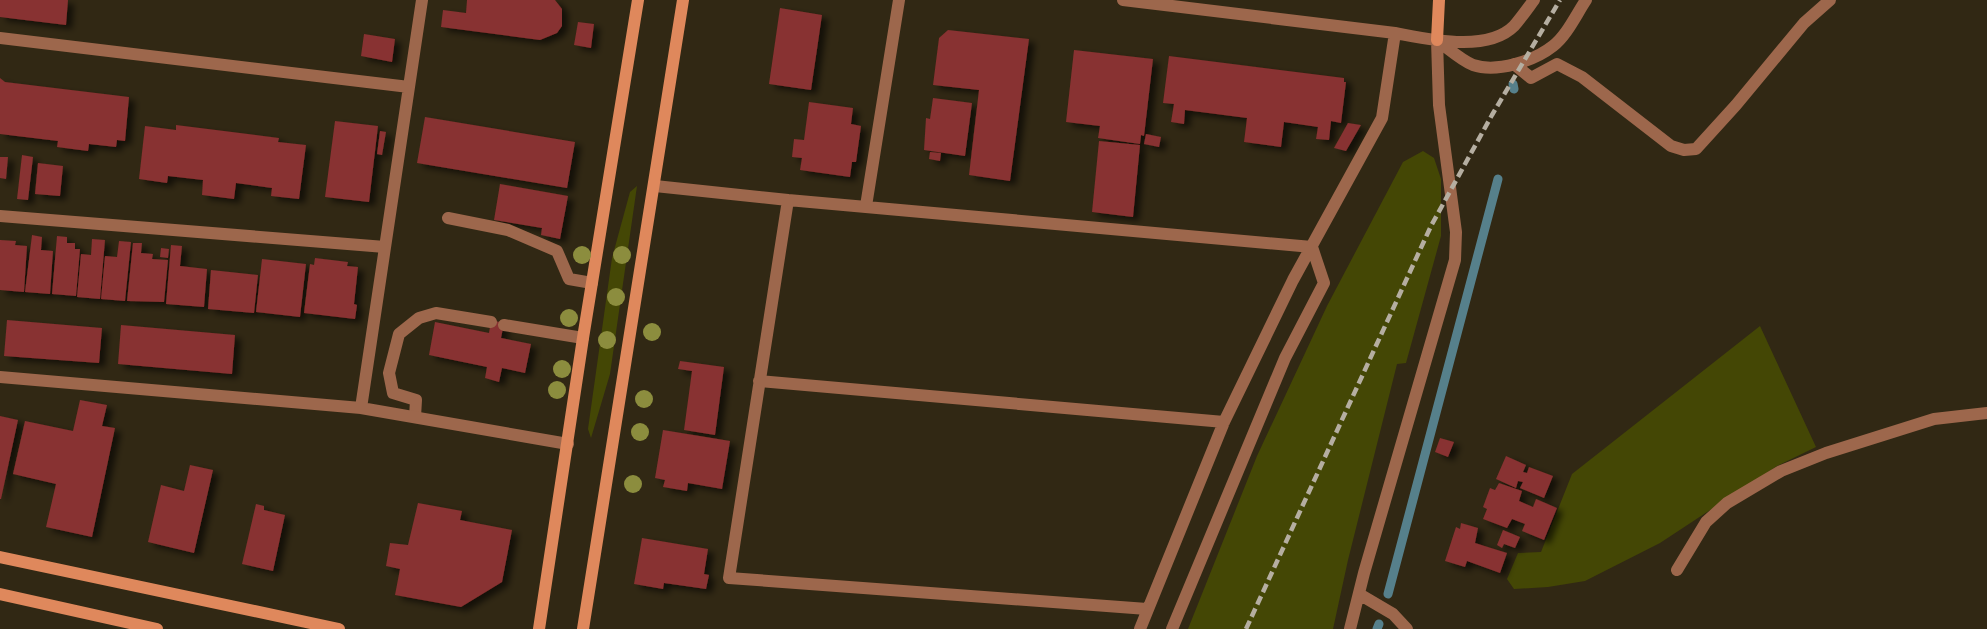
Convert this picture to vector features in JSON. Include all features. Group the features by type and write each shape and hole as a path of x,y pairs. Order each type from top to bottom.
{"street":[{"path":"361,408 422,0"},
{"path":"539,629 638,0"},
{"path":"584,629 683,0"},
{"path":"866,206 899,0"},
{"path":"1123,0 1437,40 1471,41 1498,36 1513,27 1534,0"},
{"path":"1350,629 1455,260 1456,232 1439,105 1437,40 1439,0"},
{"path":"1437,40 1471,64 1489,67 1514,64 1534,57 1553,46 1586,0"},
{"path":"1514,64 1531,78 1557,64 1582,77 1671,146 1684,150 1696,149 1804,23 1830,0"},
{"path":"1140,629 1224,422 1293,280 1382,118 1395,33"},
{"path":"0,38 409,87"},
{"path":"654,186 1312,247"},
{"path":"788,200 729,578 1147,609"},
{"path":"0,216 385,247"},
{"path":"448,218 508,230 557,251 569,279 592,283"},
{"path":"1173,629 1285,358 1324,283 1312,247"},
{"path":"415,417 416,400 393,393 389,373 399,334 419,318 436,313 583,338"},
{"path":"0,377 361,408 568,444"},
{"path":"759,381 1224,422"},
{"path":"1677,570 1706,522 1727,503 1781,471 1826,453 1934,419 1987,413"},
{"path":"0,557 339,629"},
{"path":"0,594 129,626 157,629"},
{"path":"1359,594 1393,614 1407,629"}],"shaded area":[{"path":"1423,151 1434,158 1441,179 1441,236 1406,363 1397,364 1333,629 1188,629 1257,456 1327,306 1403,162"},
{"path":"637,186 610,374 591,438 588,429 612,258 630,192"},
{"path":"1760,326 1816,447 1777,466 1660,543 1585,581 1548,587 1514,589 1507,579 1518,553 1541,552 1572,474"}],"building":[{"path":"0,0 68,0 66,25 0,17"},
{"path":"467,0 555,0 562,9 562,26 557,33 540,40 441,27 443,10 466,13"},
{"path":"780,8 822,15 811,90 769,84"},
{"path":"578,22 594,24 591,48 574,45"},
{"path":"948,30 1029,39 1010,181 969,175 979,90 933,85 939,38"},
{"path":"364,34 395,39 392,62 361,56"},
{"path":"1074,50 1153,59 1144,136 1141,135 1140,144 1098,138 1100,126 1066,122"},
{"path":"1169,56 1344,78 1346,82 1341,123 1331,121 1329,140 1316,139 1318,127 1284,122 1281,147 1244,142 1247,118 1185,110 1184,124 1171,122 1174,104 1163,103"},
{"path":"0,78 5,82 129,97 125,141 117,140 116,147 89,144 88,151 57,147 58,141 0,134"},
{"path":"933,98 972,103 965,156 924,150 926,118 930,119"},
{"path":"809,102 853,108 851,124 861,126 856,162 852,162 850,177 800,170 802,158 792,157 794,139 804,140"},
{"path":"425,117 575,142 567,188 417,163"},
{"path":"335,121 378,126 369,202 325,197"},
{"path":"1348,123 1361,125 1346,151 1334,148"},
{"path":"176,125 279,138 278,142 306,145 299,199 271,196 272,188 236,183 234,199 202,195 203,180 168,176 167,183 139,179 145,126 176,130"},
{"path":"380,131 386,132 382,155 377,154"},
{"path":"1146,134 1161,137 1159,147 1144,144"},
{"path":"1099,141 1140,145 1133,217 1092,212"},
{"path":"930,152 941,153 940,161 929,159"},
{"path":"22,155 33,157 28,200 17,199"},
{"path":"0,157 8,157 6,179 0,178"},
{"path":"38,163 63,166 60,196 35,194"},
{"path":"500,184 568,196 560,239 541,235 542,228 494,220"},
{"path":"32,235 42,237 41,250 53,251 50,294 25,292"},
{"path":"57,236 67,237 67,243 75,243 75,249 80,249 76,296 52,294"},
{"path":"92,239 105,240 100,299 77,297 81,254 91,255"},
{"path":"0,240 16,241 15,245 27,246 24,292 0,290"},
{"path":"119,241 131,242 125,301 101,299 105,256 117,257"},
{"path":"133,243 142,243 141,253 153,254 152,259 168,260 164,302 127,301"},
{"path":"171,245 182,246 180,266 207,269 204,307 166,304"},
{"path":"161,248 169,249 168,258 160,257"},
{"path":"315,258 348,262 347,266 358,267 354,304 357,305 355,319 304,313 310,264 314,265"},
{"path":"262,259 306,264 300,317 256,312"},
{"path":"211,270 258,275 254,313 208,309"},
{"path":"7,320 102,328 99,363 4,356"},
{"path":"491,320 504,323 501,338 531,344 525,373 502,368 499,382 485,378 487,367 429,355 435,322 489,333"},
{"path":"121,325 235,335 232,374 118,364"},
{"path":"680,361 724,367 715,435 684,430 692,371 678,369"},
{"path":"80,400 107,405 102,426 115,428 92,537 46,527 56,484 13,474 25,421 73,431"},
{"path":"0,416 18,420 1,499 0,499"},
{"path":"663,430 730,441 722,489 688,483 687,491 663,487 665,480 655,478"},
{"path":"1440,438 1454,442 1448,457 1435,452"},
{"path":"1506,456 1526,465 1523,472 1527,473 1529,467 1553,476 1544,498 1520,488 1523,482 1518,481 1516,488 1496,479"},
{"path":"190,465 213,470 194,553 148,542 161,485 184,491"},
{"path":"1499,483 1522,491 1519,501 1533,507 1536,499 1557,508 1544,540 1522,531 1525,524 1512,519 1507,528 1483,519 1487,509 1483,507 1490,488 1495,490"},
{"path":"418,503 462,511 460,520 512,530 502,582 461,607 395,595 400,569 386,566 390,543 408,545"},
{"path":"256,504 264,506 264,510 285,515 273,571 242,564"},
{"path":"1461,523 1478,528 1475,543 1507,553 1500,573 1467,561 1465,567 1445,561 1456,527 1460,529"},
{"path":"1503,530 1520,537 1515,548 1504,544 1502,548 1497,545"},
{"path":"642,538 708,549 704,574 709,575 706,589 664,583 663,589 634,584"}],"waterway":[{"path":"1513,84 1514,89"},
{"path":"1388,594 1498,179"},
{"path":"1377,629 1379,624"}],"railway":[{"path":"1246,629 1431,226 1492,115 1560,0"}]}
